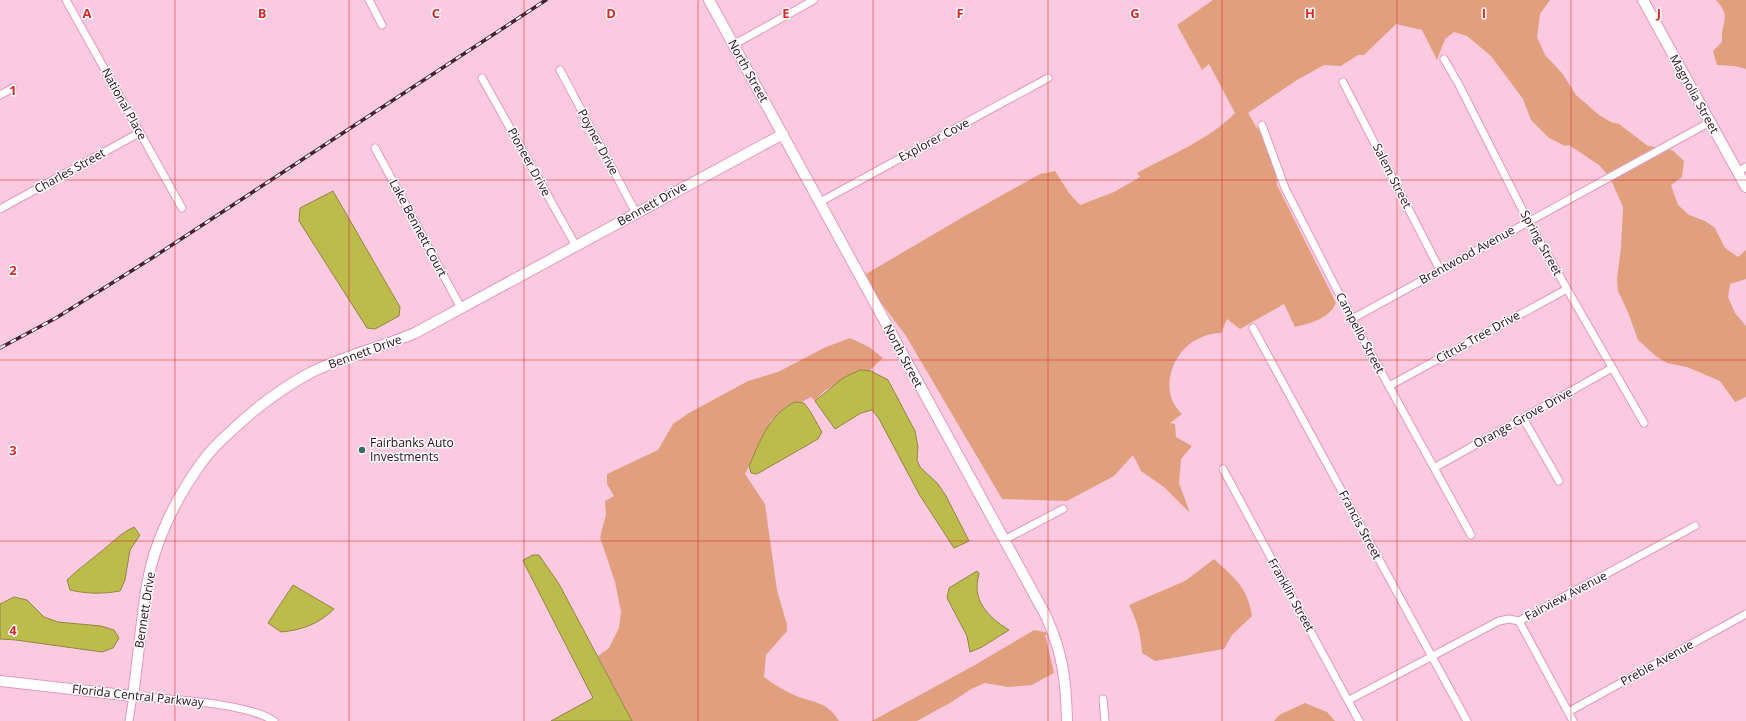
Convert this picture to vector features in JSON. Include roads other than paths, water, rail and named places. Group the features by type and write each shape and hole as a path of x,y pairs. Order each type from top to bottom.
{"street":[{"name":"National Place","path":"66,0 182,208"},
{"path":"369,0 382,24"},
{"name":"North Street","path":"709,0 1046,616 1056,639 1065,678 1067,721"},
{"path":"733,45 814,0"},
{"name":"Magnolia Street","path":"1643,0 1710,122 1742,169 1746,187"},
{"name":"Spring Street","path":"1444,59 1458,83 1528,221 1644,423"},
{"name":"Poyner Drive","path":"560,70 636,213"},
{"name":"Pioneer Drive","path":"482,78 576,246"},
{"name":"Explorer Cove","path":"820,202 1048,78"},
{"name":"Salem Street","path":"1343,82 1440,270"},
{"path":"0,95 13,88"},
{"name":"Brentwood Avenue","path":"1352,319 1710,122"},
{"name":"Campello Street","path":"1262,125 1285,188 1388,386 1471,534"},
{"name":"Charles Street","path":"0,209 139,133"},
{"name":"Bennett Drive","path":"129,721 147,584 157,547 169,519 202,461 244,419 288,385 310,373 347,357 390,344 415,333 783,134"},
{"name":"Lake Bennett Court","path":"375,148 461,308"},
{"name":"Citrus Tree Drive","path":"1388,386 1567,289"},
{"name":"Francis Street","path":"1253,328 1431,658 1467,721"},
{"name":"Orange Grove Drive","path":"1434,468 1612,368"},
{"path":"1523,418 1559,481"},
{"name":"Franklin Street","path":"1222,469 1349,700 1359,721"},
{"path":"1004,540 1063,509"},
{"name":"Fairview Avenue","path":"1349,700 1431,658 1499,620 1508,619 1519,621 1695,526"},
{"name":"Preble Avenue","path":"1568,712 1746,614"},
{"path":"1519,621 1573,721"},
{"name":"Florida Central Parkway","path":"0,681 210,704 251,712 274,721"},
{"path":"1103,699 1105,721"}],"railway":[{"path":"0,348 56,318 152,258 546,0"}],"place":[{"name":"Fairbanks Auto Investments","path":"362,450"}]}
